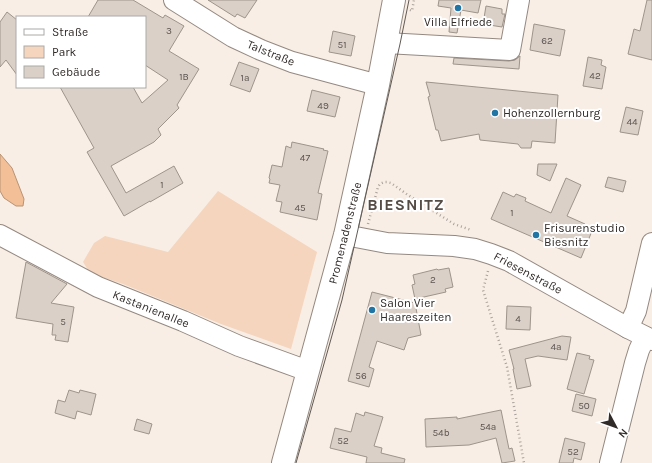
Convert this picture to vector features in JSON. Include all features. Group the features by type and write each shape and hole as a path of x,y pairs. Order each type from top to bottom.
{"main road":[{"name":"Promenadenstraße","path":"283,463 308,371 355,237 378,85 394,0"}],"street":[{"name":"Talstraße","path":"174,0 233,37 261,50 292,62 378,85"},
{"path":"386,43 510,50 519,0"},
{"name":"Kastanienallee","path":"0,235 98,287 239,346 308,371"},
{"name":"Friesenstraße","path":"355,237 387,243 454,246 475,249 509,261 642,335"},
{"path":"610,463 642,335 636,311 652,243"}],"path":[{"path":"355,237 378,187 380,184 387,182 391,183 454,224 479,233 475,249"},
{"path":"490,265 483,290 507,368 524,463"}],"green space":[{"path":"218,191 317,252 291,349 221,324 123,284 90,273 83,262 94,243 105,236 168,252"}],"shaded area":[{"path":"0,154 12,168 24,199 23,206 16,206 4,198 0,191"}],"building":[{"path":"98,0 133,0 163,18 165,15 184,26 169,51 199,69 177,105 179,108 158,129 161,135 154,142 111,166 126,193 174,166 183,183 124,216 87,152 94,148 61,88 134,88 142,103 168,80 146,66 146,16 89,16"},
{"path":"208,0 257,0 245,18 237,14 235,17"},
{"path":"439,0 481,0 478,13 461,10 457,33 449,32 451,8 438,6"},
{"path":"647,0 652,0 652,60 628,54 634,29 640,31"},
{"path":"486,6 502,9 502,14 505,14 502,27 483,24"},
{"path":"7,12 16,19 16,74 6,60 0,67 0,22"},
{"path":"534,24 565,30 560,56 530,50"},
{"path":"333,31 355,36 351,56 329,52"},
{"path":"520,56 519,69 453,64 454,58 509,61 515,60"},
{"path":"588,57 602,60 601,65 606,67 602,89 583,86"},
{"path":"239,62 259,69 250,92 230,85"},
{"name":"Hohenzollernburg","path":"426,82 558,95 555,143 532,141 531,148 521,148 518,144 480,140 479,134 441,141 438,130 436,130"},
{"path":"312,90 340,97 335,117 307,111"},
{"path":"626,107 643,111 638,135 620,132"},
{"path":"292,142 328,151 318,193 322,194 317,220 280,212 282,202 276,201 280,185 269,183 272,165 282,167 286,146 291,148"},
{"path":"538,164 557,164 550,181 537,175"},
{"path":"608,177 626,181 623,192 605,187"},
{"path":"566,178 581,185 567,216 585,224 584,227 592,231 581,258 491,219 503,192 514,197 516,194 526,198 525,201 551,213"},
{"path":"26,262 67,284 51,303 74,307 68,342 55,340 56,335 52,335 53,324 16,318"},
{"path":"449,268 453,287 445,289 446,292 415,299 412,285 415,284 413,275 437,269"},
{"path":"372,292 415,303 421,335 408,338 404,350 377,341 369,367 374,369 369,387 348,381"},
{"path":"507,306 531,307 530,330 506,329"},
{"path":"562,336 571,337 567,360 538,356 525,359 531,386 517,389 509,350"},
{"path":"577,353 590,356 589,359 594,360 584,394 567,389"},
{"path":"69,390 79,393 80,390 96,394 91,415 77,411 75,419 55,413 58,400 65,402"},
{"path":"576,394 596,399 592,416 572,411"},
{"path":"501,410 509,449 512,448 515,461 502,463 496,438 469,445 426,447 425,419 457,417 457,419"},
{"path":"365,412 383,417 374,446 382,448 381,453 405,459 404,463 366,463 367,457 330,448 335,428 351,432 356,413 364,416"},
{"path":"137,419 152,424 149,434 134,430"},
{"path":"565,438 585,443 581,460 574,458 573,463 559,463"}],"tram line":[{"path":"296,463 342,300 409,0"}],"place":[{"name":"Villa Elfriede","path":"458,8"},
{"name":"Hohenzollernburg","path":"495,113"},
{"name":"Frisurenstudio Biesnitz","path":"536,235"},
{"name":"Salon Vier Haareszeiten","path":"372,310"}],"district":[{"name":"BIESNITZ","path":"406,204"}]}
